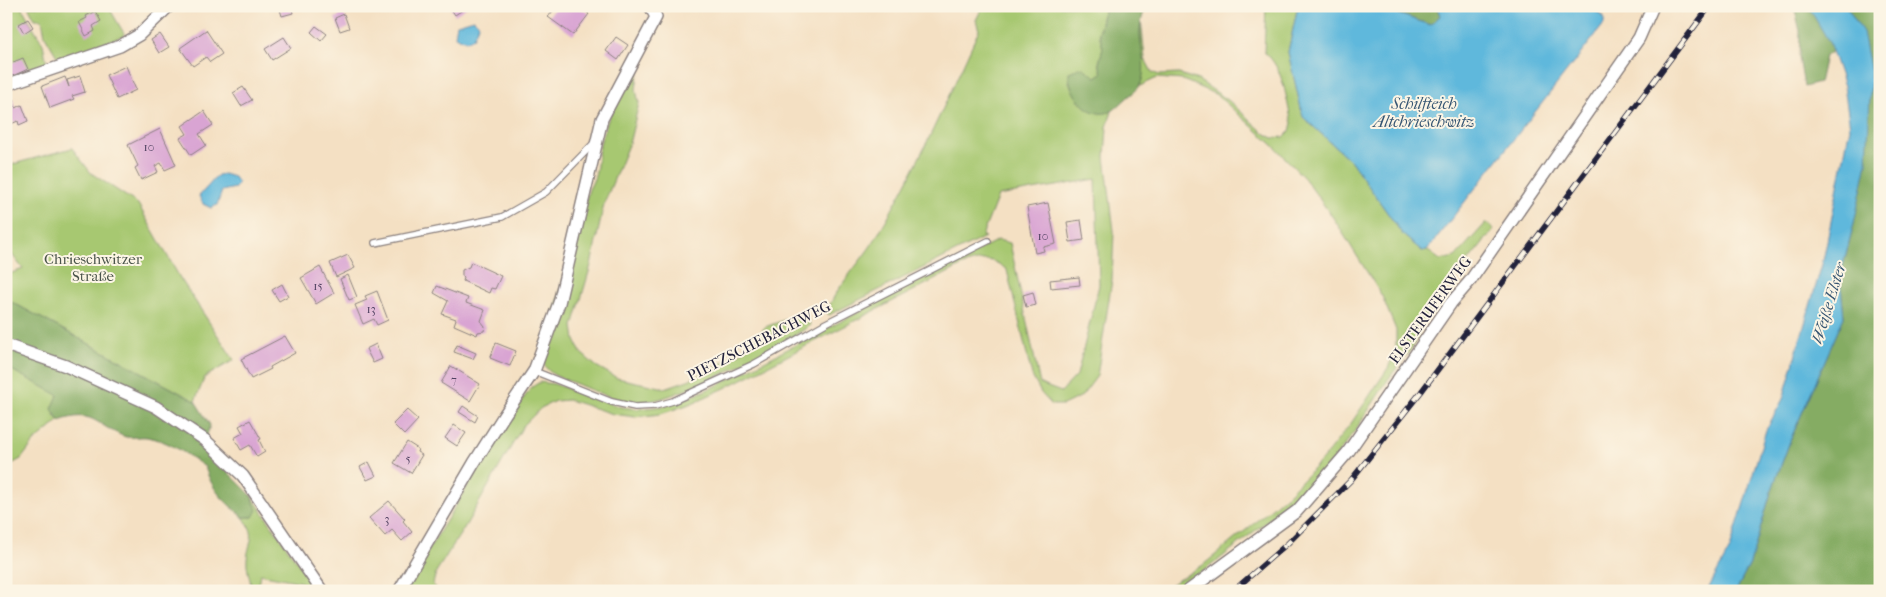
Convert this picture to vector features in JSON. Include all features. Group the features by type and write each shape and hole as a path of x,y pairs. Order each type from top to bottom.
{"street":[{"path":"6,85 120,46 139,35 169,6"},
{"path":"399,591 479,455 534,371 559,303 602,118 656,17 650,6"},
{"name":"ELSTERUFERWEG","path":"1188,591 1297,511 1348,452 1639,38 1653,6"},
{"path":"6,345 66,366 156,407 205,440 243,476 322,591"}],"lane":[{"path":"375,243 502,217 546,192 597,139"},
{"name":"PIETZSCHEBACHWEG","path":"534,371 612,402 635,407 655,406 673,401 754,364 826,323 988,241"}],"green space":[{"path":"6,6 21,6 43,44 47,64 6,80"},
{"path":"28,6 108,6 125,35 59,60 45,36 42,19 35,19"},
{"path":"983,6 1106,6 1099,33 1103,48 1099,63 1102,73 1097,77 1068,80 1075,95 1084,105 1096,111 1112,111 1107,127 1105,157 1114,231 1112,280 1097,376 1082,396 1063,405 1052,405 1041,393 1032,376 1007,270 996,262 986,260 963,265 725,388 690,404 661,414 635,417 613,414 569,400 555,401 541,408 523,426 466,525 436,572 433,584 436,591 403,591 516,408 532,387 540,382 554,384 621,407 638,409 663,406 720,384 998,240 1010,243 1040,384 1061,392 1077,375 1099,285 1096,179 998,196 982,236 985,237 829,315 827,313 835,295 872,245 918,160 979,30 976,20"},
{"path":"1106,6 1146,6 1140,28 1144,65 1140,85 1114,110 1103,113 1088,109 1081,103 1072,88 1069,72 1082,67 1096,77 1102,73 1099,63 1103,48 1099,33"},
{"path":"1266,6 1298,6 1288,52 1303,117 1351,161 1403,235 1422,251 1427,250 1440,260 1455,257 1486,223 1494,229 1426,316 1415,344 1327,469 1297,501 1282,509 1176,591 1160,591 1203,565 1288,494 1322,460 1352,422 1388,368 1396,349 1396,330 1382,296 1334,219 1305,179 1275,147 1217,95 1183,80 1157,78 1140,86 1142,78 1141,19 1145,59 1152,72 1159,75 1179,74 1198,80 1228,100 1264,133 1273,138 1284,137 1290,131 1292,123 1280,75 1271,58 1264,52"},
{"path":"1376,6 1437,6 1440,16 1430,25"},
{"path":"1794,6 1880,6 1880,591 1736,591 1750,564 1771,492 1792,436 1844,317 1840,277 1854,223 1862,32 1825,56 1819,83 1804,87 1799,57 1800,31"},
{"path":"635,65 639,67 636,90 639,103 630,140 604,204 591,265 573,326 575,340 581,353 596,366 617,378 665,388 714,368 745,350 765,327 798,315 808,318 810,325 761,355 715,378 667,397 639,402 608,396 559,378 546,368 542,356 589,189 596,173 599,148 605,127"},
{"name":"Chrieschwitzer Straße","path":"72,148 91,173 138,204 180,278 234,360 205,377 195,401 6,299 6,275 23,269 6,247 6,166"},
{"path":"6,299 195,401 210,425 203,447 251,495 257,510 253,517 243,517 225,501 216,490 205,467 163,441 147,437 123,436 87,417 59,421 52,409 58,395 6,367"},
{"path":"6,367 59,395 54,415 59,421 34,442 21,459 6,467"},
{"path":"251,495 317,591 308,591 301,582 260,574 257,591 252,591 247,563 251,534 248,524 243,517 253,517"}],"water":[{"name":"Schilfteich Altchrieschwitz","path":"1298,6 1376,6 1430,25 1440,16 1437,6 1589,6 1604,17 1604,24 1427,250 1422,251 1403,235 1351,161 1303,117 1288,52"},
{"name":"Weiße Elster","path":"1808,6 1846,6 1863,32 1871,72 1867,163 1840,277 1844,317 1792,436 1771,492 1750,564 1736,591 1707,591 1730,549 1766,430 1783,399 1823,261 1850,127 1844,86 1829,42"},
{"path":"474,19 479,24 473,38 466,41 455,36 457,24"},
{"path":"224,174 234,177 238,183 235,188 222,191 217,205 211,208 203,204 199,196 218,175"}],"building":[{"path":"279,6 291,6 293,13 282,16"},
{"path":"449,6 466,6 467,7 455,15"},
{"path":"557,6 579,6 589,14 573,35 548,17"},
{"path":"95,11 101,21 93,26 95,31 86,36 79,22"},
{"path":"344,14 349,28 340,31 335,18"},
{"path":"28,19 33,27 24,33 19,24"},
{"path":"316,26 327,34 321,41 311,32"},
{"path":"206,30 222,54 210,62 206,57 193,66 180,48"},
{"path":"160,34 169,47 159,53 151,40"},
{"path":"284,37 291,48 272,60 265,49"},
{"path":"616,37 628,45 618,60 606,51"},
{"path":"23,58 28,69 6,79 6,65"},
{"path":"126,66 136,90 117,99 106,75"},
{"path":"80,76 85,92 72,96 74,99 50,108 42,86 65,77 69,87 67,80"},
{"path":"243,87 252,100 241,106 233,93"},
{"path":"13,99 16,108 22,105 28,121 19,125 18,121 6,126 6,101"},
{"path":"204,111 213,125 199,134 206,145 191,155 180,138 187,134 182,126"},
{"path":"160,129 176,165 165,170 161,163 155,166 158,172 141,180 135,168 138,166 128,145"},
{"path":"1048,203 1056,244 1043,247 1044,251 1035,253 1027,207"},
{"path":"1081,220 1084,240 1070,242 1067,222"},
{"path":"348,255 355,268 336,277 330,263"},
{"path":"471,262 501,276 495,289 491,288 489,293 463,281 462,270 469,267"},
{"path":"320,267 334,293 316,304 301,278"},
{"path":"348,275 357,297 349,300 340,279"},
{"path":"1079,277 1080,285 1051,288 1050,280"},
{"path":"282,284 288,296 279,301 272,290"},
{"path":"437,286 468,298 466,303 485,310 481,321 485,326 484,331 478,332 477,335 454,325 456,319 442,314 448,301 434,293"},
{"path":"377,291 388,320 377,325 374,319 363,324 355,305 367,300 365,296"},
{"path":"1033,292 1036,305 1026,307 1023,295"},
{"path":"285,336 295,353 270,367 271,369 251,379 241,359"},
{"path":"496,343 516,351 510,366 490,358"},
{"path":"376,344 382,359 373,363 366,349"},
{"path":"457,345 476,353 473,359 454,352"},
{"path":"451,366 480,384 470,401 441,383"},
{"path":"463,406 478,416 475,422 459,412"},
{"path":"407,410 418,420 404,435 393,424"},
{"path":"250,420 261,439 259,440 265,452 257,457 250,445 241,450 234,438 243,433 239,426"},
{"path":"454,425 466,433 457,446 445,438"},
{"path":"407,442 418,449 417,452 422,455 411,473 394,463"},
{"path":"369,462 376,476 367,480 360,467"},
{"path":"389,501 405,519 403,521 412,532 402,541 392,530 385,536 369,518"}],"railway":[{"path":"1233,591 1288,543 1351,480 1421,392 1710,6"}]}
